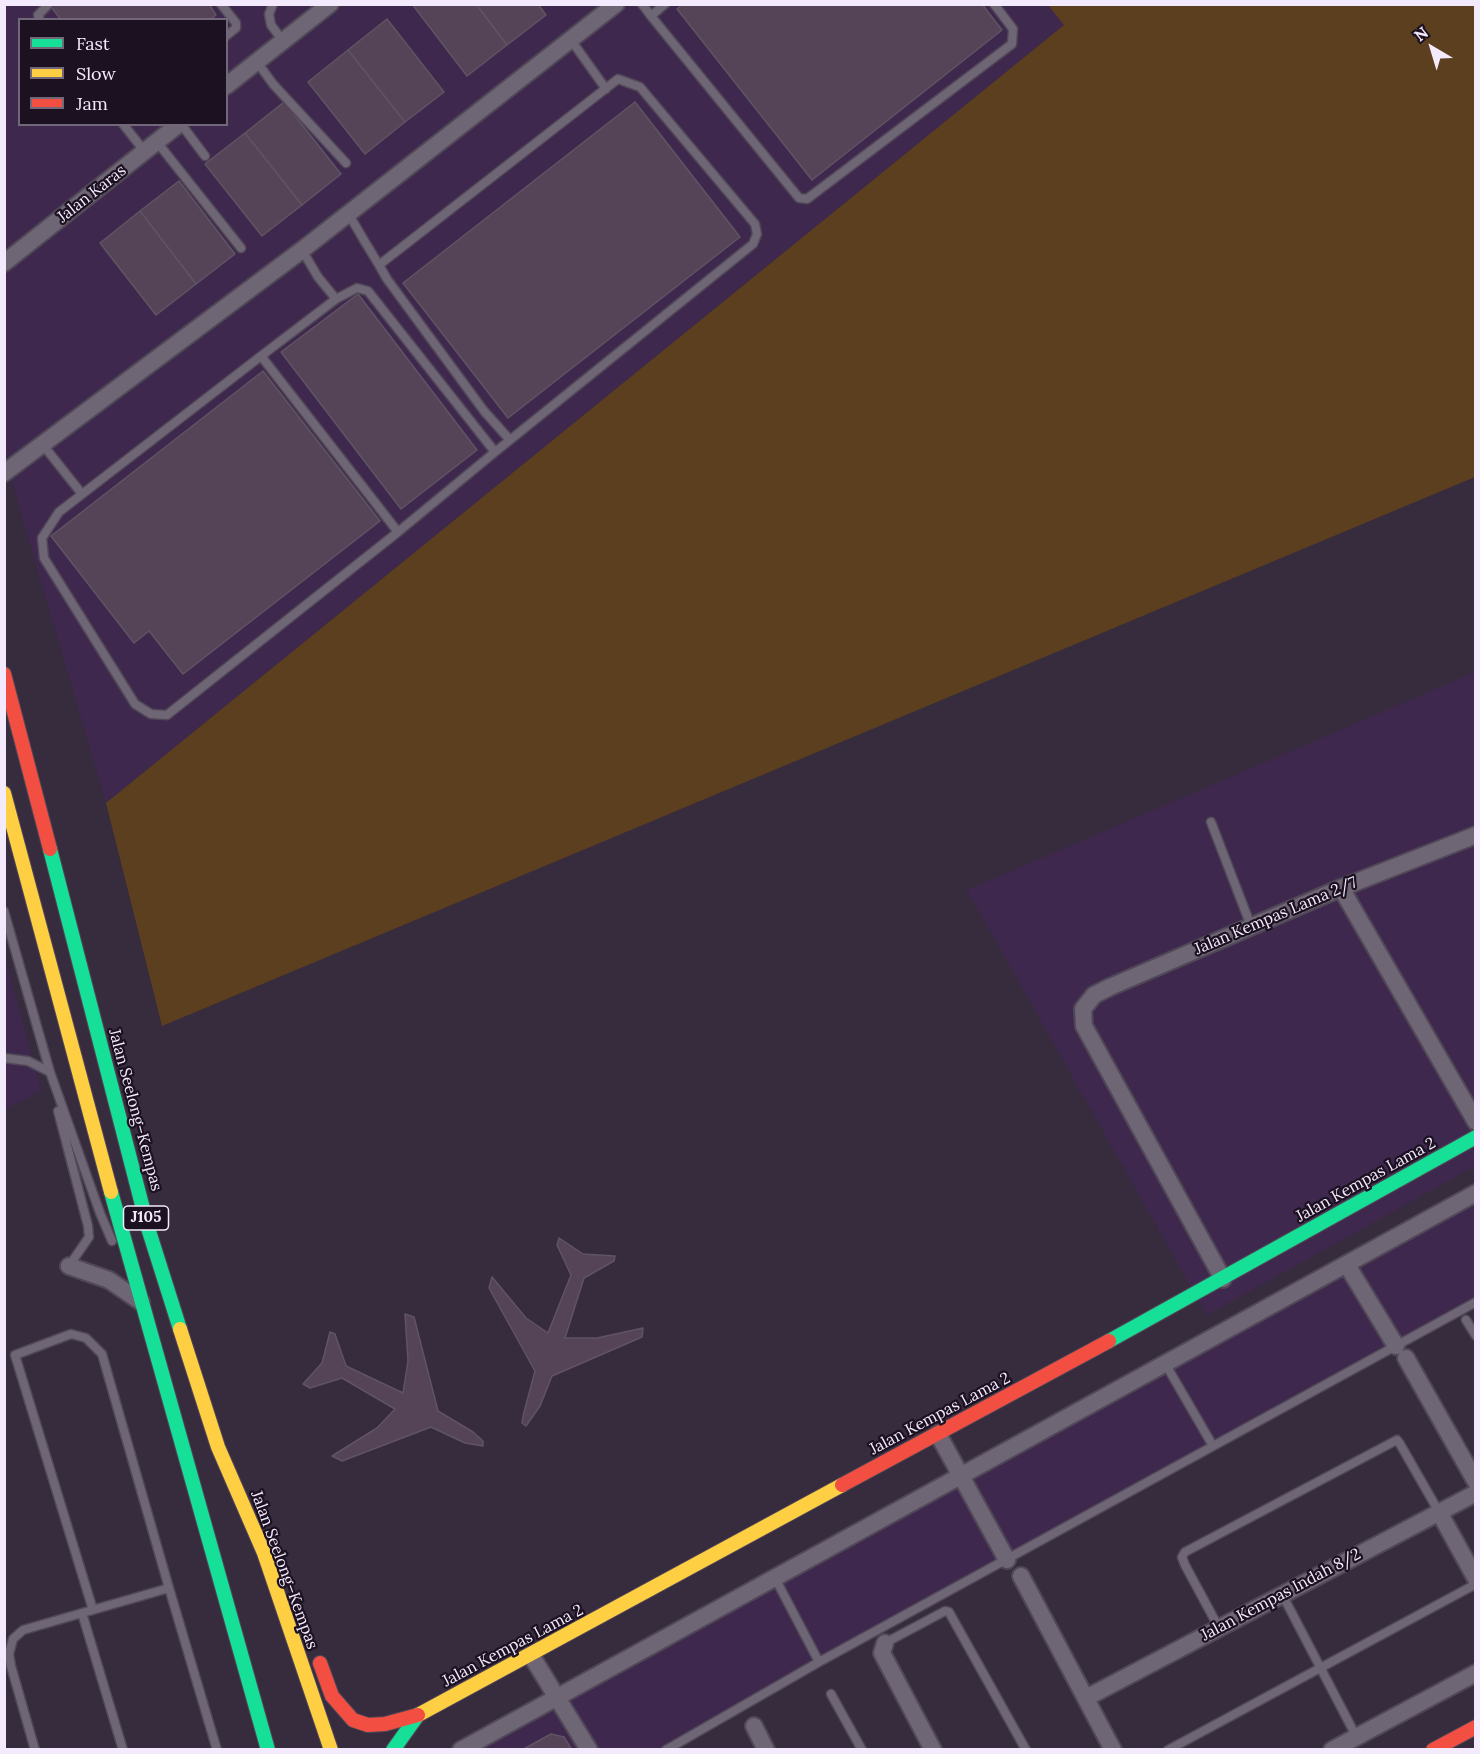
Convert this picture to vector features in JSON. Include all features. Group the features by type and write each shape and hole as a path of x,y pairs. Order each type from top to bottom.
{"main road":[{"name":"Jalan Seelong–Kempas","path":"4,674 148,1228 219,1447 264,1552 331,1749"},
{"name":"J105","path":"4,793 141,1302 268,1749"},
{"name":"Jalan Kempas Lama 2","path":"418,1715 1223,1279 1476,1137"},
{"path":"264,1552 303,1623"},
{"path":"316,1653 332,1696 343,1711 354,1720 368,1725 385,1724 418,1715"},
{"path":"393,1749 418,1715"},
{"path":"1433,1749 1476,1727"}],"street":[{"path":"228,84 330,4"},
{"path":"4,473 302,250 616,4"},
{"name":"Jalan Karas","path":"4,263 177,126"},
{"name":"Jalan Kempas Lama 2/7","path":"1223,1279 1084,1026 1083,1010 1094,995 1110,987 1341,888 1476,835"},
{"path":"1341,888 1476,1122"},
{"path":"461,1749 1166,1365 1476,1193"},
{"path":"1347,1265 1401,1352 1476,1482"},
{"path":"69,1266 109,1280 141,1302"},
{"path":"938,1434 1007,1560"},
{"name":"Jalan Kempas Indah 8/2","path":"1086,1698 1476,1493"},
{"path":"1439,1512 1476,1579"},
{"path":"1021,1576 1113,1749"},
{"path":"885,1643 882,1653 933,1749"},
{"path":"531,1655 589,1749"},
{"path":"1332,1749 1476,1673"},
{"path":"754,1726 766,1749"}],"lane":[{"path":"39,18 38,15 48,4"},
{"path":"221,4 236,23 236,28 228,34"},
{"path":"273,4 269,14 271,25 284,42"},
{"path":"642,4 799,198 807,199 1012,44 1013,29 994,4"},
{"path":"651,16 665,4"},
{"path":"571,40 606,88"},
{"path":"257,62 273,84 346,163"},
{"path":"379,265 618,79 640,87 755,224 757,234 753,244 398,532 166,715 151,714 135,704 44,558 42,538 59,512 336,299 357,288 368,291 495,452"},
{"path":"125,126 151,147 241,248"},
{"path":"182,126 205,156"},
{"path":"348,212 379,265 484,411 510,440"},
{"path":"302,250 318,277 336,299"},
{"path":"261,356 398,532"},
{"path":"43,445 82,494"},
{"path":"1211,822 1251,926"},
{"path":"4,910 50,1072 88,1226 89,1237 69,1266"},
{"path":"5,1055 28,1061 50,1072 100,1213 141,1302"},
{"path":"666,1749 819,1662 1214,1446 1401,1352 1476,1302"},
{"path":"1466,1320 1476,1336"},
{"path":"93,1610 15,1355 71,1334 86,1338 102,1354 217,1749"},
{"path":"1166,1365 1214,1446"},
{"path":"1219,1628 1185,1565 1182,1557 1185,1552 1393,1442 1397,1440 1400,1444 1439,1512"},
{"path":"775,1578 819,1662"},
{"path":"1168,1749 1476,1584"},
{"path":"35,1749 11,1666 9,1654 13,1639 23,1630 169,1588"},
{"path":"1282,1594 1356,1736"},
{"path":"885,1643 945,1611 949,1612 1026,1749"},
{"path":"82,1613 123,1749"},
{"path":"831,1694 862,1749"}],"shaded area":[{"path":"1048,4 1064,25 106,803 5,458 5,5"},
{"path":"1048,5 1475,5 1475,477 162,1026 106,803 1064,25"},
{"path":"1475,672 1475,1166 1207,1315 967,890"},
{"path":"4,953 41,1091 5,1109 4,1109"},
{"path":"1475,1185 1475,1305 822,1666 690,1742 675,1750 446,1750 617,1660"}],"building":[{"path":"49,4 209,4 216,15 212,18 60,18"},
{"path":"412,4 476,4 507,45 467,76"},
{"path":"476,4 538,4 546,15 507,45"},
{"path":"683,4 982,4 1002,30 812,180 677,9"},
{"path":"387,19 444,92 405,122 348,50"},
{"path":"348,50 405,122 365,154 308,82"},
{"path":"284,102 341,174 302,205 245,133"},
{"path":"635,102 740,237 508,418 403,283"},
{"path":"245,133 302,205 262,236 205,164"},
{"path":"179,181 235,254 196,284 140,211"},
{"path":"140,211 196,284 156,315 100,243"},
{"path":"358,294 477,450 401,509 281,352"},
{"path":"263,371 380,521 183,674 149,631 134,643 51,536"},
{"path":"559,1238 583,1254 615,1256 614,1261 584,1278 565,1338 597,1338 643,1328 642,1337 552,1376 540,1406 526,1426 522,1423 523,1416 535,1371 489,1288 492,1277 526,1318 548,1333 571,1275 557,1245"},
{"path":"405,1314 414,1317 438,1411 473,1432 483,1441 483,1446 465,1443 431,1427 342,1461 332,1456 377,1428 395,1409 342,1378 310,1388 303,1384 322,1363 330,1332 335,1334 346,1366 403,1393 408,1361"},
{"path":"551,1734 564,1737 572,1750 522,1750"}],"traffic: fast":[{"path":"50,849 148,1228 180,1329"},
{"path":"1109,1341 1476,1137"},
{"path":"111,1192 268,1750"},
{"path":"393,1750 418,1715"}],"traffic: slow":[{"path":"4,793 111,1192"},
{"path":"180,1329 218,1447 264,1553 331,1750"},
{"path":"418,1715 842,1485"}],"traffic: jam":[{"path":"4,674 50,849"},
{"path":"842,1485 1109,1341"},
{"path":"320,1663 332,1696 353,1720 368,1725 385,1724 418,1715"},
{"path":"1433,1750 1476,1727"}]}
